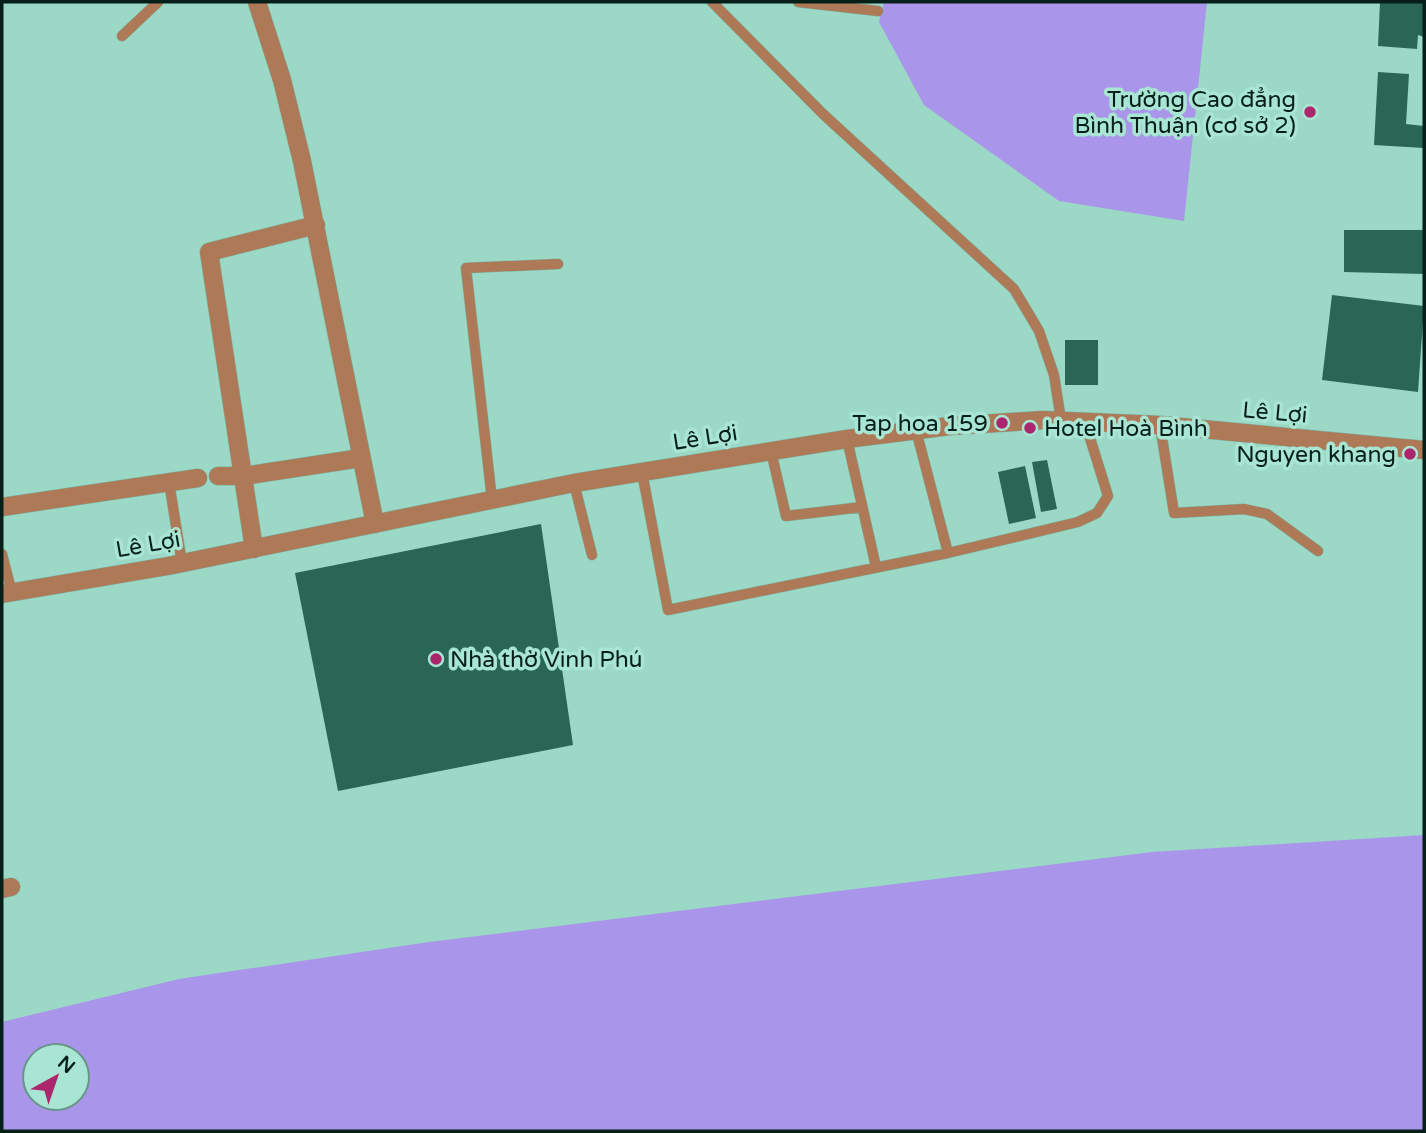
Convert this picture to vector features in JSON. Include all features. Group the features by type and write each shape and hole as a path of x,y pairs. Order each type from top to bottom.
{"street":[{"path":"257,2 282,80 316,225 375,524"},
{"path":"254,549 209,252 316,225"},
{"name":"Lê Lợi","path":"7,593 181,564 574,483 916,430 1061,420 1160,425 1424,450"},
{"path":"218,476 244,476 361,458"},
{"path":"2,507 198,478"}],"lane":[{"path":"122,36 158,2"},
{"path":"712,2 823,114 1014,289 1039,331 1054,375 1061,420"},
{"path":"799,2 878,11"},
{"path":"492,500 466,268 558,264"},
{"path":"642,472 668,610 948,553 1078,522 1097,513 1108,496 1085,422"},
{"path":"1160,425 1174,513 1244,509 1267,514 1318,551"},
{"path":"916,430 948,553"},
{"path":"847,439 876,567"},
{"path":"771,451 786,516 862,507"},
{"path":"169,482 181,564"},
{"path":"574,483 592,555"},
{"path":"2,554 7,593"}],"shaded area":[{"path":"884,2 1207,2 1184,221 1059,201 924,105 879,22"},
{"path":"1424,835 1424,1131 2,1131 2,1022 179,979 429,942 1152,852"}],"building":[{"path":"1380,2 1424,2 1424,37 1418,35 1417,49 1378,46"},
{"path":"1378,72 1409,74 1406,124 1424,126 1424,148 1374,145"},
{"path":"1344,230 1424,230 1424,274 1344,272"},
{"path":"1332,295 1424,306 1418,392 1322,380"},
{"path":"1065,340 1098,340 1098,385 1065,385"},
{"path":"1047,460 1057,509 1041,512 1032,462"},
{"path":"1025,466 1036,518 1009,524 998,472"},
{"name":"Nhà thờ Vinh Phú","path":"541,524 573,745 338,791 295,573"}],"place":[{"name":"Trường Cao đẳng Bình Thuận (cơ sở 2)","path":"1310,112"},
{"name":"Tap hoa 159","path":"1002,423"},
{"name":"Hotel Hoà Bình","path":"1030,428"},
{"name":"Nguyen khang","path":"1410,454"},
{"name":"Nhà thờ Vinh Phú","path":"436,659"}]}
